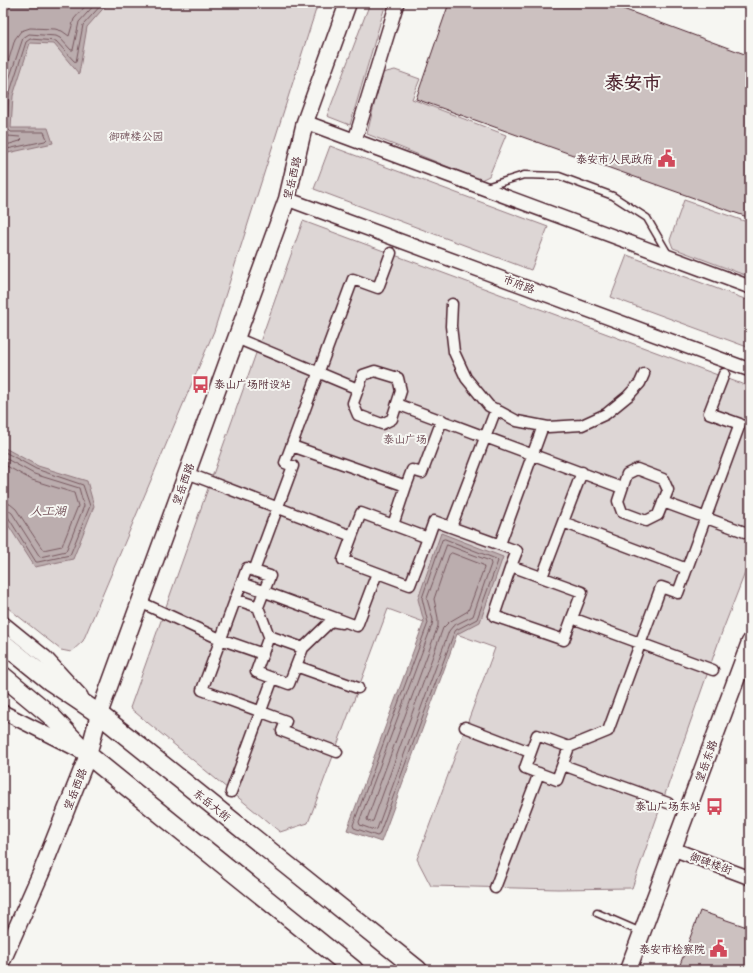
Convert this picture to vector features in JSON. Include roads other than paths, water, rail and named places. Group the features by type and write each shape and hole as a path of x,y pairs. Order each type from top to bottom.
{"main road":[{"name":"东岳大街","path":"3,643 50,681 99,714 418,970"},
{"path":"3,676 50,715 88,755 354,970"}],"street":[{"name":"望岳西路","path":"3,959 41,873 88,755 99,714 287,199 305,122 348,3"},
{"path":"355,140 397,3"},
{"path":"305,122 750,287"},
{"name":"市府路","path":"287,199 750,370"},
{"path":"254,571 293,466 285,463 353,279 378,288 390,253"},
{"path":"452,304 450,326 454,352 466,378 488,406 517,421 548,427 582,425 606,414 628,396 640,383 644,374"},
{"path":"236,338 358,389"},
{"path":"375,371 398,378 401,391 397,404 392,419 382,424 358,416 353,403 363,376 375,371"},
{"path":"569,748 557,780 525,768 537,735 569,748 608,731 661,587 678,593 740,424 710,413 724,374"},
{"path":"397,404 622,488"},
{"path":"451,527 496,410"},
{"path":"393,525 412,470 422,473 442,420"},
{"path":"500,544 543,426"},
{"path":"292,446 406,486"},
{"path":"637,469 663,479 668,490 663,502 658,515 646,521 622,512 618,501 627,474 637,469"},
{"path":"542,577 582,472"},
{"path":"187,473 352,536"},
{"path":"663,502 750,534"},
{"path":"428,538 361,513 343,560 410,585 428,538 434,520 517,551 511,566 494,616 564,640 582,592 511,566"},
{"path":"563,522 687,569"},
{"path":"337,752 282,731 286,721 202,690 247,568 270,576 258,607 269,636 256,672 289,684 303,648 331,622 357,626"},
{"path":"357,626 377,572"},
{"path":"241,583 357,626"},
{"path":"235,599 258,607"},
{"path":"140,602 220,639 262,654"},
{"path":"572,618 713,670"},
{"path":"3,622 45,657 99,714"},
{"path":"269,636 303,648"},
{"name":"望岳东路","path":"628,970 750,642"},
{"path":"296,666 358,688"},
{"path":"231,792 273,678"},
{"path":"3,712 88,755"},
{"path":"466,727 530,752"},
{"path":"563,765 668,803"},
{"path":"495,888 539,773"},
{"name":"御碑楼街","path":"673,849 750,878"}],"lane":[{"path":"483,188 524,175 558,176 612,196 647,218 670,257"},
{"path":"597,913 641,932"}],"water":[{"path":"3,3 108,3 87,27 79,74 54,44 30,43 13,96 11,128 48,128 53,143 8,153 3,169"},
{"name":"人工湖","path":"3,447 38,466 87,481 94,506 73,559 35,567 3,517"},
{"path":"441,533 503,557 480,622 457,634 381,842 347,830 424,622 418,599"}],"place":[{"name":"泰安市人民政府","path":"666,159"},
{"name":"泰山广场附设站","path":"201,384"},
{"name":"泰山广场东站","path":"714,806"},
{"name":"泰安市检察院","path":"718,949"}],"district":[{"name":"泰安市","path":"633,82"}],"park label":[{"name":"御碑楼公园","path":"136,136"},
{"name":"泰山广场","path":"405,439"}]}
